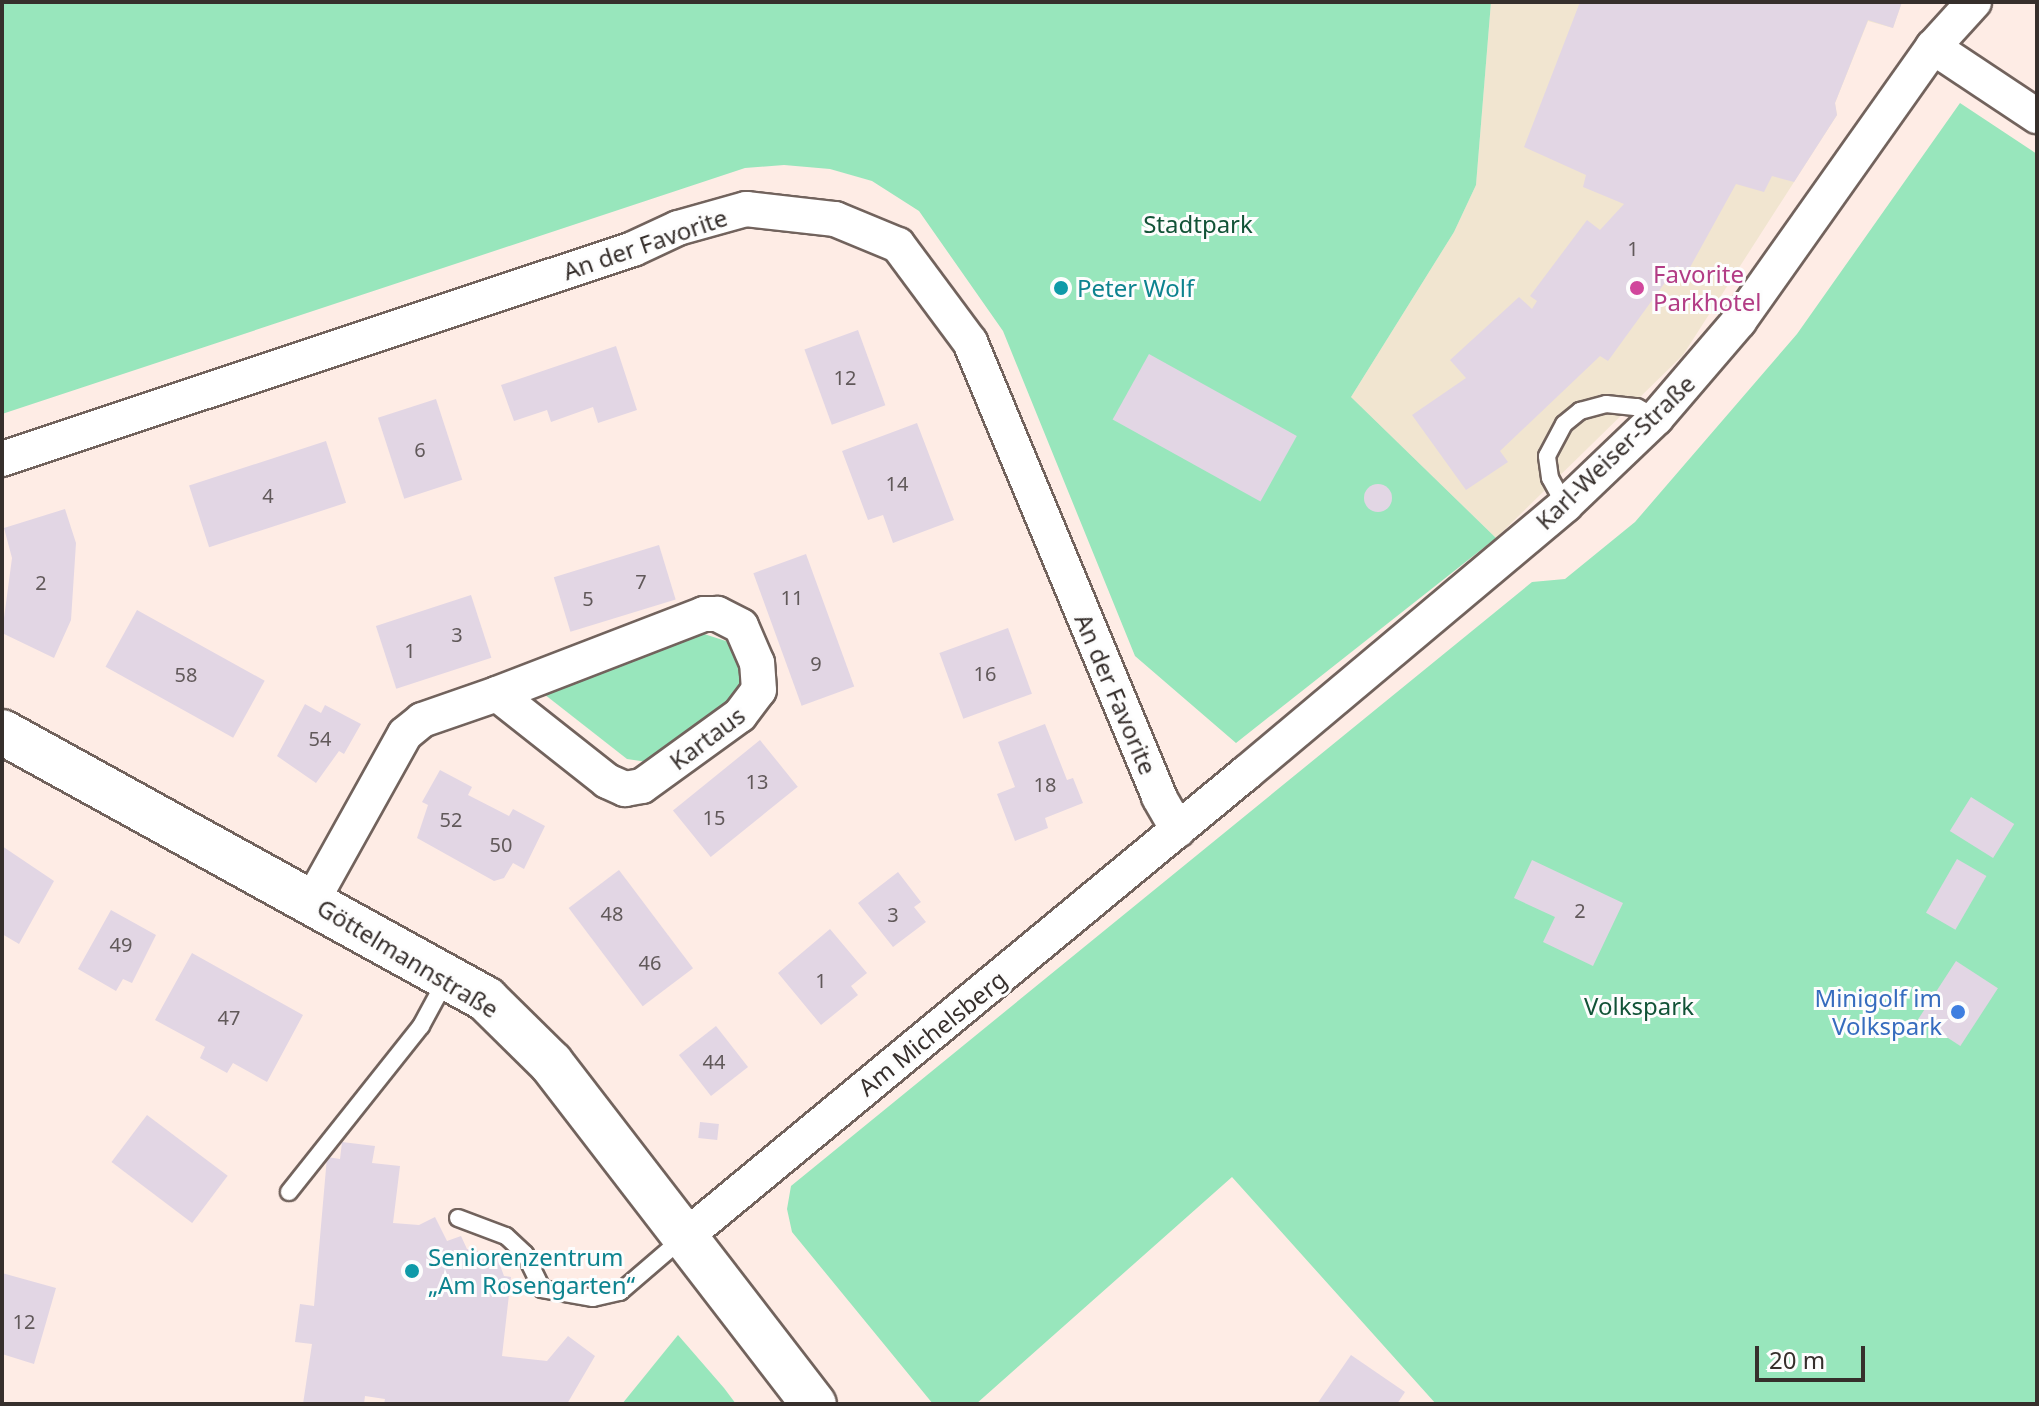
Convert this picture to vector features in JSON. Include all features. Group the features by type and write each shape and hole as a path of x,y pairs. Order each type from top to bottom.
{"street":[{"name":"Karl-Weiser-Straße","path":"1178,830 1565,505 1656,418 1739,321 1933,47 1974,2"},
{"path":"1933,47 2037,116"},
{"name":"An der Favorite","path":"2,459 633,249 691,224 768,208 835,219 898,245 970,342 1159,797 1178,830"},
{"name":"Kartaus","path":"312,901 413,724 704,614 717,614 741,626 757,663 759,690 740,715 642,786 625,789 607,781 497,694"},
{"name":"Göttelmannstraße","path":"2,732 486,999 527,1036 814,1404"},
{"name":"Am Michelsberg","path":"686,1236 1178,830"}],"lane":[{"path":"1565,505 1550,478 1547,456 1564,424 1580,411 1606,404 1637,407 1656,418"},
{"path":"289,1192 421,1026 447,977"},
{"path":"458,1218 506,1236 525,1254 542,1289 593,1298 620,1292 686,1236"}],"shaded area":[{"path":"1491,2 1902,2 1893,28 1868,21 1835,103 1837,115 1683,355 1496,538 1351,397 1454,232 1476,185"}],"green space":[{"name":"Stadtpark","path":"2,2 1491,2 1476,185 1454,232 1351,397 1496,538 1236,743 1135,656 1003,331 919,211 872,181 830,169 784,165 745,168 2,414"},
{"name":"Volkspark","path":"1960,103 2037,154 2037,1404 1436,1404 1232,1177 976,1404 933,1404 792,1232 787,1209 791,1186 1532,582 1565,579 1635,522 1797,334"},
{"path":"701,633 729,642 741,670 742,690 738,699 654,763 627,759 544,694"},
{"path":"678,1335 724,1388 736,1404 622,1404"}],"building":[{"path":"1580,2 1902,2 1893,28 1868,20 1835,103 1837,115 1794,182 1772,176 1764,192 1736,184 1688,271 1677,266 1608,361 1600,356 1500,451 1508,462 1466,490 1412,415 1466,378 1450,360 1519,297 1532,309 1537,301 1530,296 1587,220 1600,230 1624,204 1583,187 1586,175 1524,147"},
{"path":"858,330 885,405 832,425 804,349"},
{"path":"616,346 637,410 598,423 593,407 551,422 547,410 514,421 501,385"},
{"path":"1149,354 1297,436 1260,502 1113,420"},
{"path":"436,399 462,480 404,499 378,418"},
{"path":"917,423 954,520 893,543 883,515 868,520 842,451"},
{"path":"326,441 346,503 209,547 189,485"},
{"path":"1378,484 1388,488 1392,498 1388,508 1378,512 1368,508 1364,498 1368,488"},
{"path":"65,509 76,543 71,620 54,658 2,633 12,558 4,528"},
{"path":"659,545 676,600 570,632 554,577"},
{"path":"806,554 854,686 802,706 753,573"},
{"path":"471,595 491,658 396,689 376,626"},
{"path":"137,610 265,681 233,738 105,667"},
{"path":"1008,628 1032,694 963,719 939,653"},
{"path":"305,704 321,713 325,705 361,724 344,754 339,751 316,783 277,756"},
{"path":"1045,724 1067,780 1073,778 1083,803 1045,818 1048,828 1015,841 997,794 1015,787 998,742"},
{"path":"760,740 798,787 711,857 673,810"},
{"path":"440,770 472,787 468,795 509,816 513,809 545,826 524,869 513,863 504,878 494,881 417,838 428,805 422,802"},
{"path":"1971,797 2014,824 1993,858 1950,831"},
{"path":"2,846 54,881 19,944 2,934"},
{"path":"1957,859 1986,876 1955,930 1926,913"},
{"path":"1532,860 1623,903 1593,966 1543,942 1555,917 1514,898"},
{"path":"619,870 693,968 643,1006 569,908"},
{"path":"898,872 921,902 914,907 926,922 893,947 858,903"},
{"path":"111,910 156,935 132,983 123,979 116,991 78,969"},
{"path":"830,929 867,973 851,986 858,995 821,1025 778,973"},
{"path":"192,953 303,1015 267,1082 233,1063 227,1073 200,1058 205,1047 155,1020"},
{"path":"1956,961 1998,988 1960,1046 1918,1019"},
{"path":"716,1026 748,1067 711,1096 679,1055"},
{"path":"147,1115 228,1176 192,1223 111,1162"},
{"path":"700,1122 719,1124 717,1140 698,1138"},
{"name":"Seniorenzentrum „Am Rosengarten“","path":"342,1142 375,1146 372,1163 400,1166 393,1223 419,1225 435,1217 447,1241 461,1236 467,1249 496,1254 504,1276 511,1277 502,1356 547,1361 568,1336 595,1356 567,1404 384,1404 385,1399 365,1396 364,1404 303,1404 312,1344 295,1342 300,1304 314,1306 327,1157 340,1159"},
{"path":"2,1273 56,1288 34,1364 2,1354"},
{"path":"1351,1355 1405,1392 1397,1404 1317,1404"}],"place":[{"name":"Peter Wolf","path":"1061,288"},
{"name":"Favorite Parkhotel","path":"1637,288"},
{"name":"Minigolf im Volkspark","path":"1958,1012"},
{"name":"Seniorenzentrum „Am Rosengarten“","path":"412,1271"}]}
